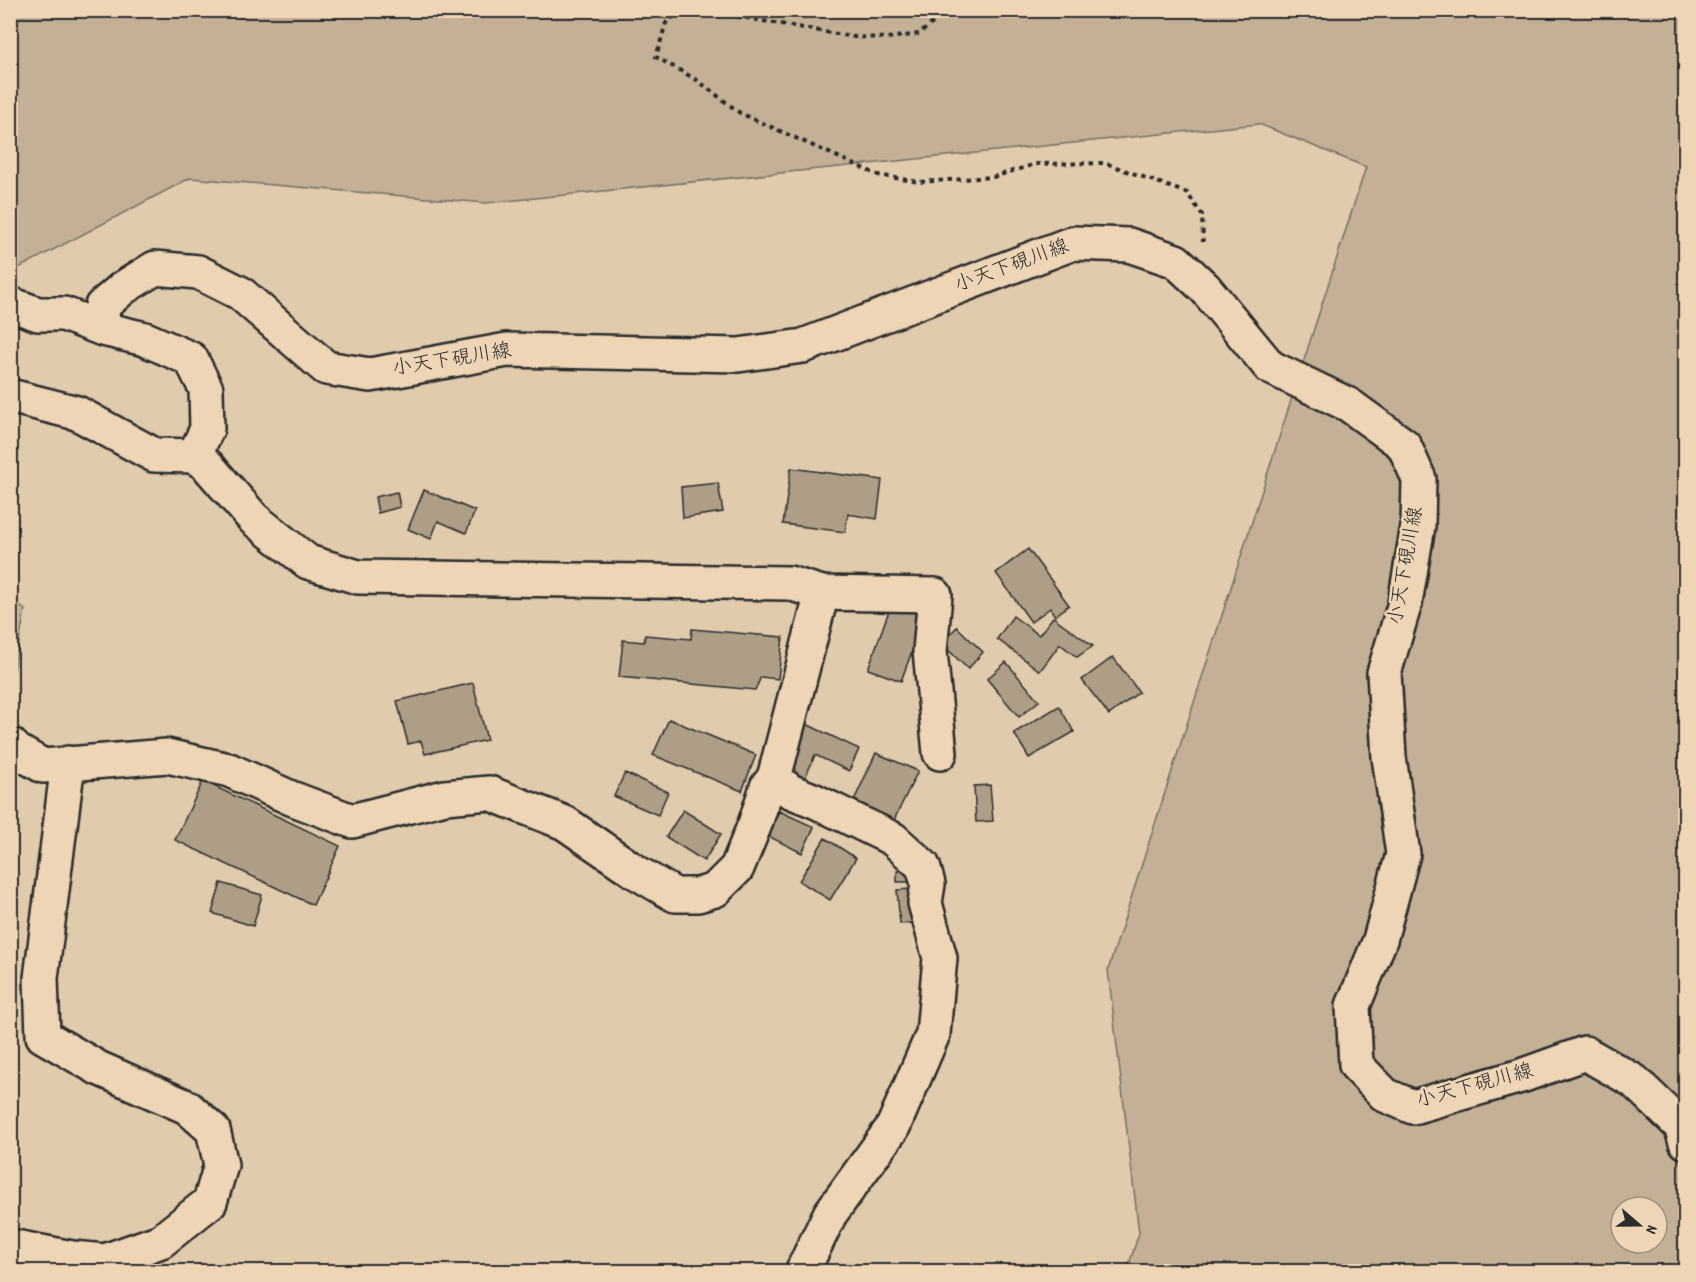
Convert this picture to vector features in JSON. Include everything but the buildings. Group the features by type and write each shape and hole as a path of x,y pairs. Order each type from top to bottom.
{"street":[{"name":"小天下硯川線","path":"103,329 102,306 123,288 154,268 198,272 240,293 326,368 370,375 507,350 738,354 803,346 1073,243 1129,245 1176,261 1205,288 1270,367 1348,405 1404,445 1419,479 1418,526 1405,603 1384,673 1389,757 1403,854 1380,940 1353,1006 1356,1065 1385,1095 1413,1107 1521,1076 1586,1053 1634,1081 1681,1126 1686,1142"},
{"path":"10,304 38,314 64,314 103,329 145,339 191,359 206,389 207,429 194,456"},
{"path":"10,396 77,413 154,455 194,456 207,465 254,519 308,562 358,577 789,583 822,592 935,595 930,651 940,753"},
{"path":"10,744 17,751 43,766 167,756 229,770 291,798 352,820 445,797 489,793 565,823 636,872 675,895 698,895 716,890 737,868 767,786 774,778 822,592"},
{"path":"10,1246 72,1258 105,1261 162,1241 210,1202 221,1165 213,1130 187,1107 98,1068 43,1036 41,978 68,763"},
{"path":"774,778 790,791 893,839 923,866 928,884 925,903 940,958 933,1034 893,1128 830,1214 802,1272"}],"path":[{"path":"681,10 666,23 656,57 697,80 740,113 878,175 920,182 993,177 1036,164 1106,163 1187,193 1202,215 1205,288"},
{"path":"701,10 854,37 888,38 919,34 949,10"}],"shaded area":[{"path":"11,11 1685,11 1685,1271 1127,1271 1139,1233 1108,970 1366,167 1259,124 486,203 190,178 11,272"},
{"path":"11,600 25,610 11,686"}]}
